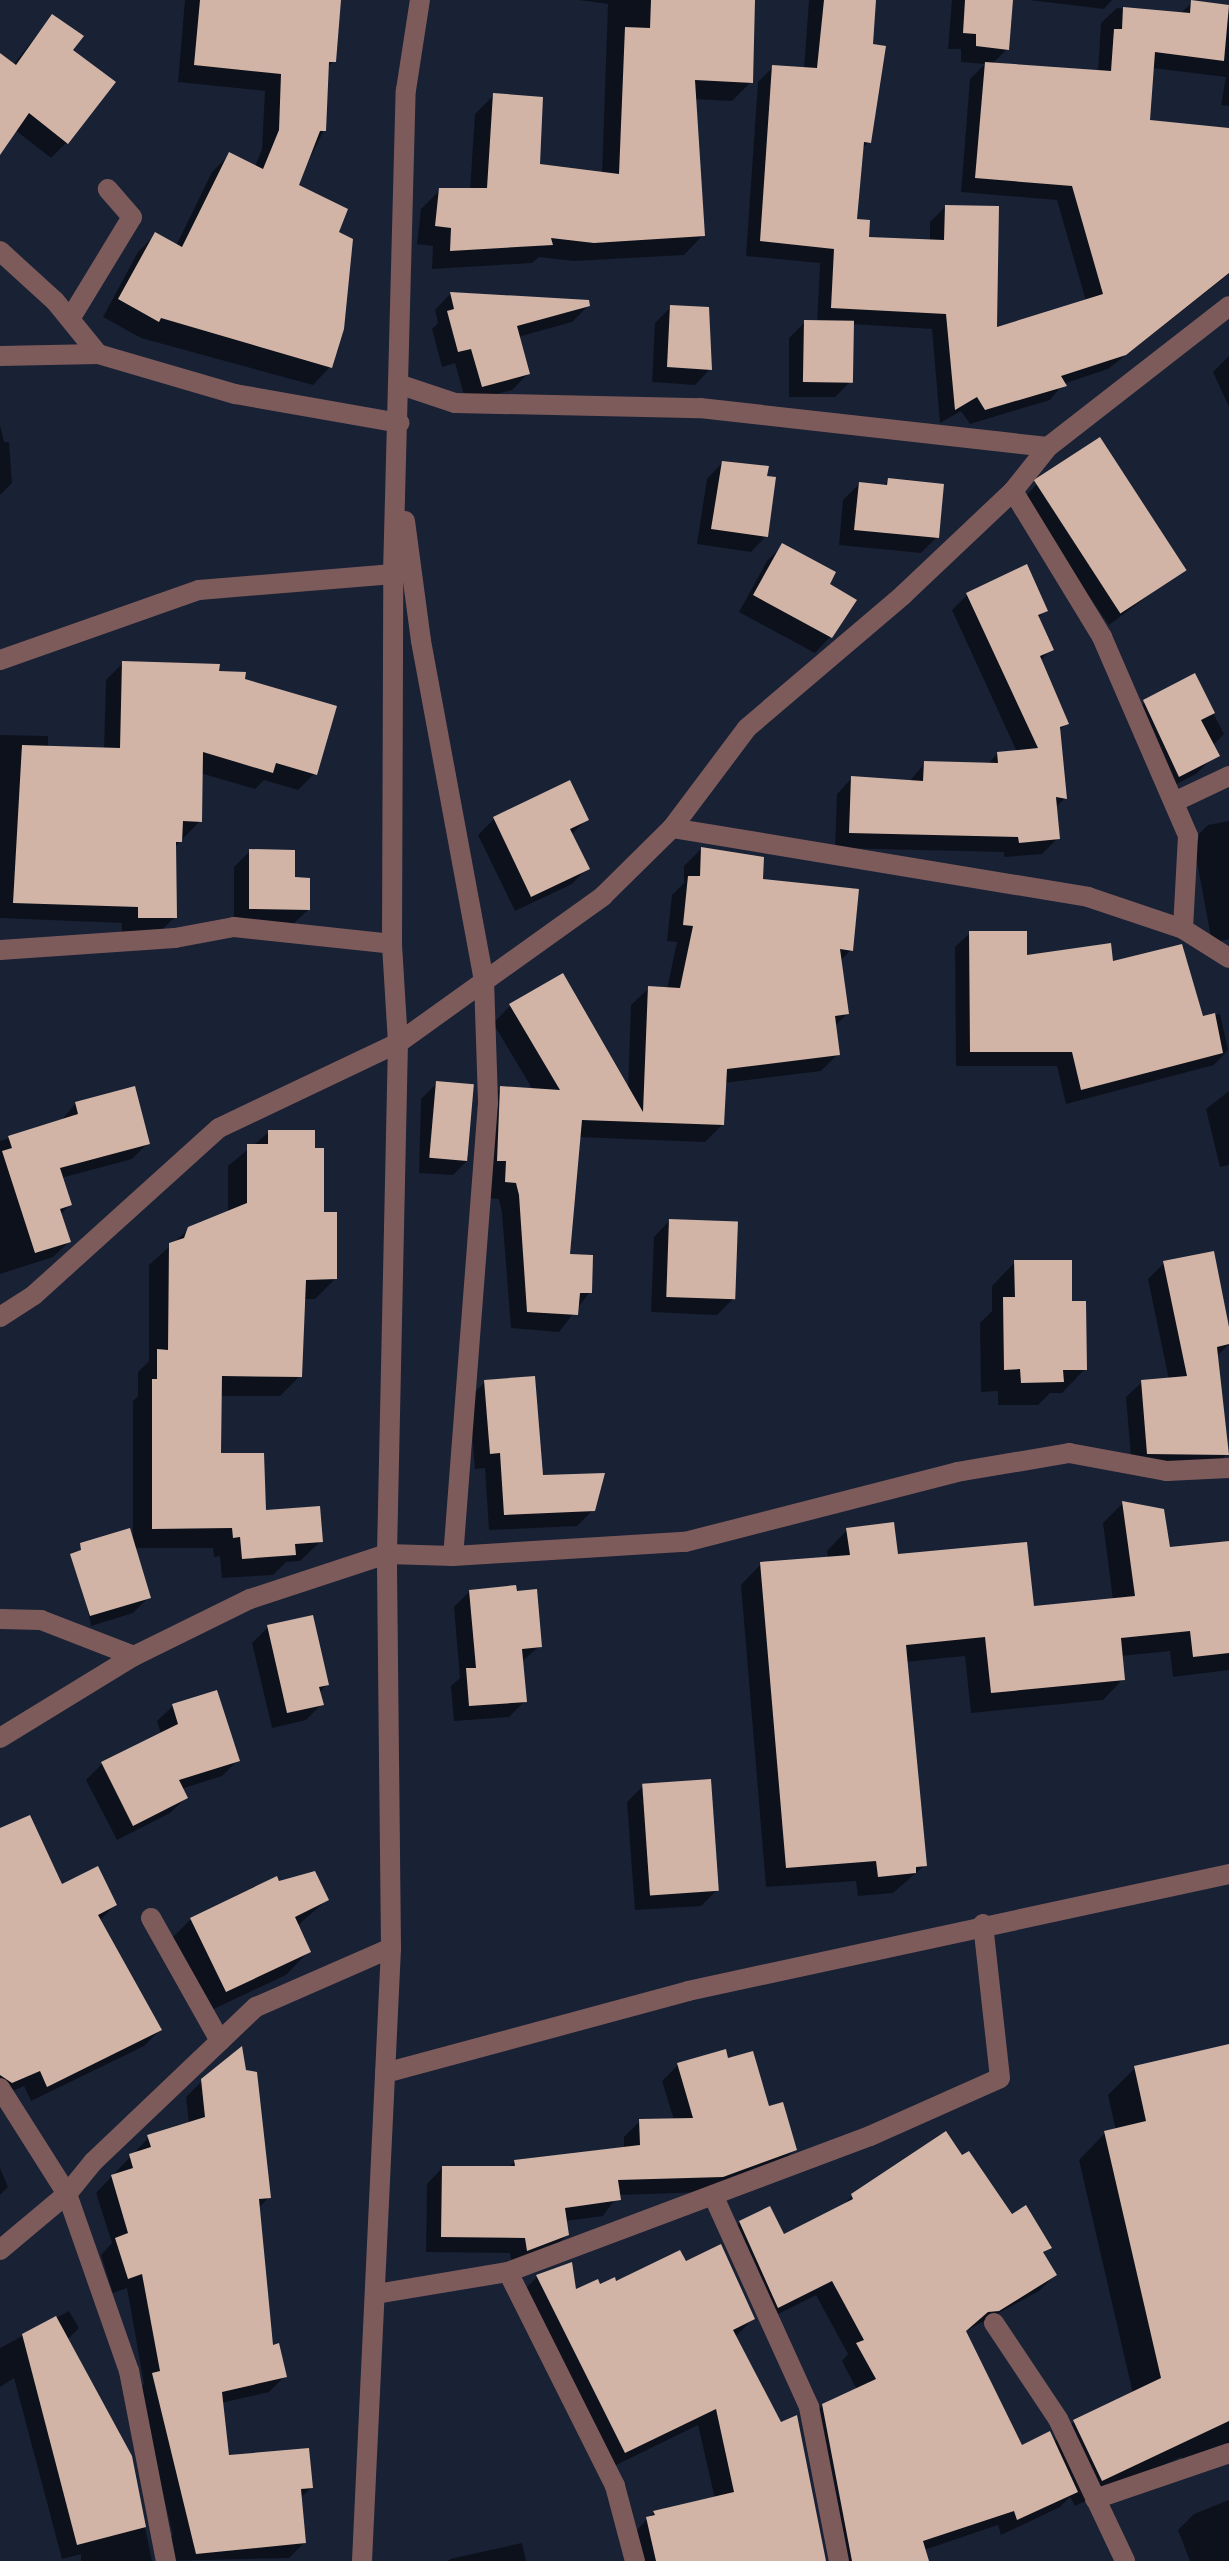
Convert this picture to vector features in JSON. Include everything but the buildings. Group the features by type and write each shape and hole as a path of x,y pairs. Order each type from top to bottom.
{"street":[{"path":"362,2561 391,1948 387,1554 398,1043 392,944 393,574 399,473 398,384 406,90 420,0"},
{"path":"70,319 132,217 108,189"},
{"path":"0,251 70,319 98,354"},
{"path":"0,1317 34,1295 219,1128 398,1043 603,896 672,828 747,728 1013,491 1048,447 1229,306"},
{"path":"0,356 98,354 235,394 399,423"},
{"path":"398,384 455,403 700,408 1048,447"},
{"path":"399,473 421,641 484,980 488,1103 453,1556"},
{"path":"1013,491 1102,637 1188,836 1183,929"},
{"path":"0,660 199,590 393,574"},
{"path":"1174,802 1229,776"},
{"path":"672,828 1088,897 1183,929 1229,958"},
{"path":"0,950 175,938 234,927 392,944"},
{"path":"0,1738 134,1656 250,1599 387,1554 453,1556 685,1542 957,1472 1069,1453 1167,1471 1229,1468"},
{"path":"0,1619 41,1620 134,1656"},
{"path":"385,2073 688,1991 983,1924 1229,1874"},
{"path":"151,1918 220,2041"},
{"path":"376,2294 508,2272 870,2136 1000,2078 983,1924"},
{"path":"0,2250 67,2194 93,2162 256,2007 391,1948"},
{"path":"0,2088 67,2194 129,2371 166,2561"},
{"path":"713,2195 809,2407 839,2561"},
{"path":"508,2272 615,2486 635,2561"},
{"path":"994,2323 1058,2419 1125,2561"},
{"path":"1095,2499 1229,2453"}]}
